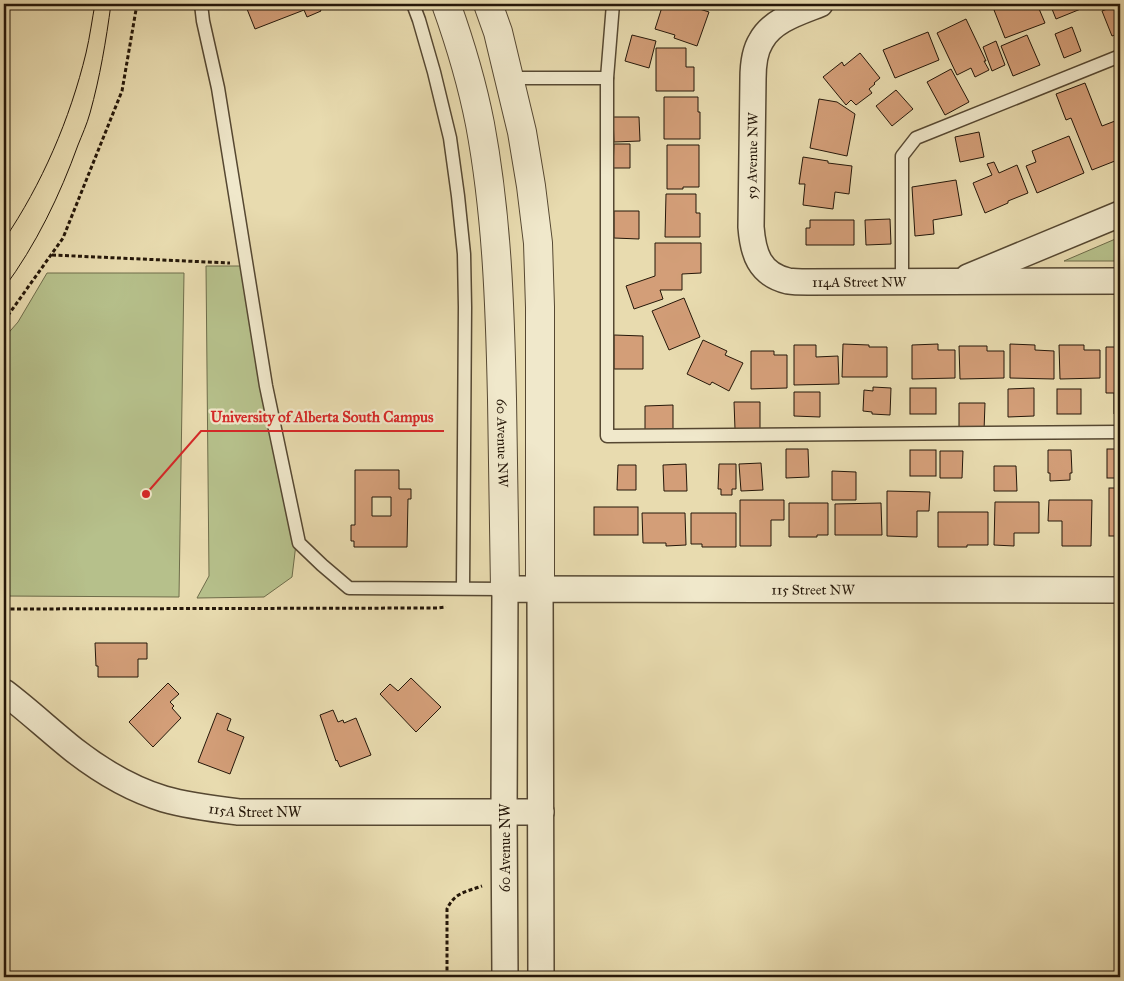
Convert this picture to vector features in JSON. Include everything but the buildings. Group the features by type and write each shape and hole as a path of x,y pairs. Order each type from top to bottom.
{"street":[{"name":"60 Avenue NW","path":"446,4 462,51 480,123 489,181 496,247 501,344 505,589 504,812 506,977"},
{"path":"488,4 498,32 522,132 538,243 540,307 541,977"},
{"name":"59 Avenue NW","path":"765,270 757,258 752,244 751,227 752,79 754,60 760,41 766,34 783,20 820,4"},
{"name":"114A Street NW","path":"957,282 1120,214"},
{"name":"114A Street NW","path":"765,270 788,281 957,282 1120,280"},
{"name":"115 Street NW","path":"505,589 1120,590"},
{"name":"115A Street NW","path":"4,692 97,767 141,790 171,801 239,812 541,812"}],"lane":[{"path":"201,4 218,88 266,386 299,543 349,588 505,589"},
{"path":"413,4 434,72 450,138 464,254 463,588"},
{"path":"613,4 607,78 607,436 1120,432"},
{"path":"902,282 902,156 916,138 1120,56"},
{"path":"510,78 607,78"}],"path":[{"path":"4,320 63,238 122,91 137,4"},
{"path":"51,255 246,263"},
{"path":"4,609 442,608 452,605"},
{"path":"447,977 447,909 452,900 460,894 505,877"}],"green space":[{"path":"1120,237 1120,261 1064,261"},
{"path":"206,266 242,266 296,544 292,577 264,597 197,598 209,576"},
{"path":"47,273 184,273 179,597 4,596 4,338 18,322"}],"tram line":[{"path":"4,240 31,196 63,126 86,53 95,4"},
{"path":"4,288 37,237 63,182 86,125 100,72 111,4"}],"place":[{"name":"University of Alberta South Campus","path":"146,494"}]}
